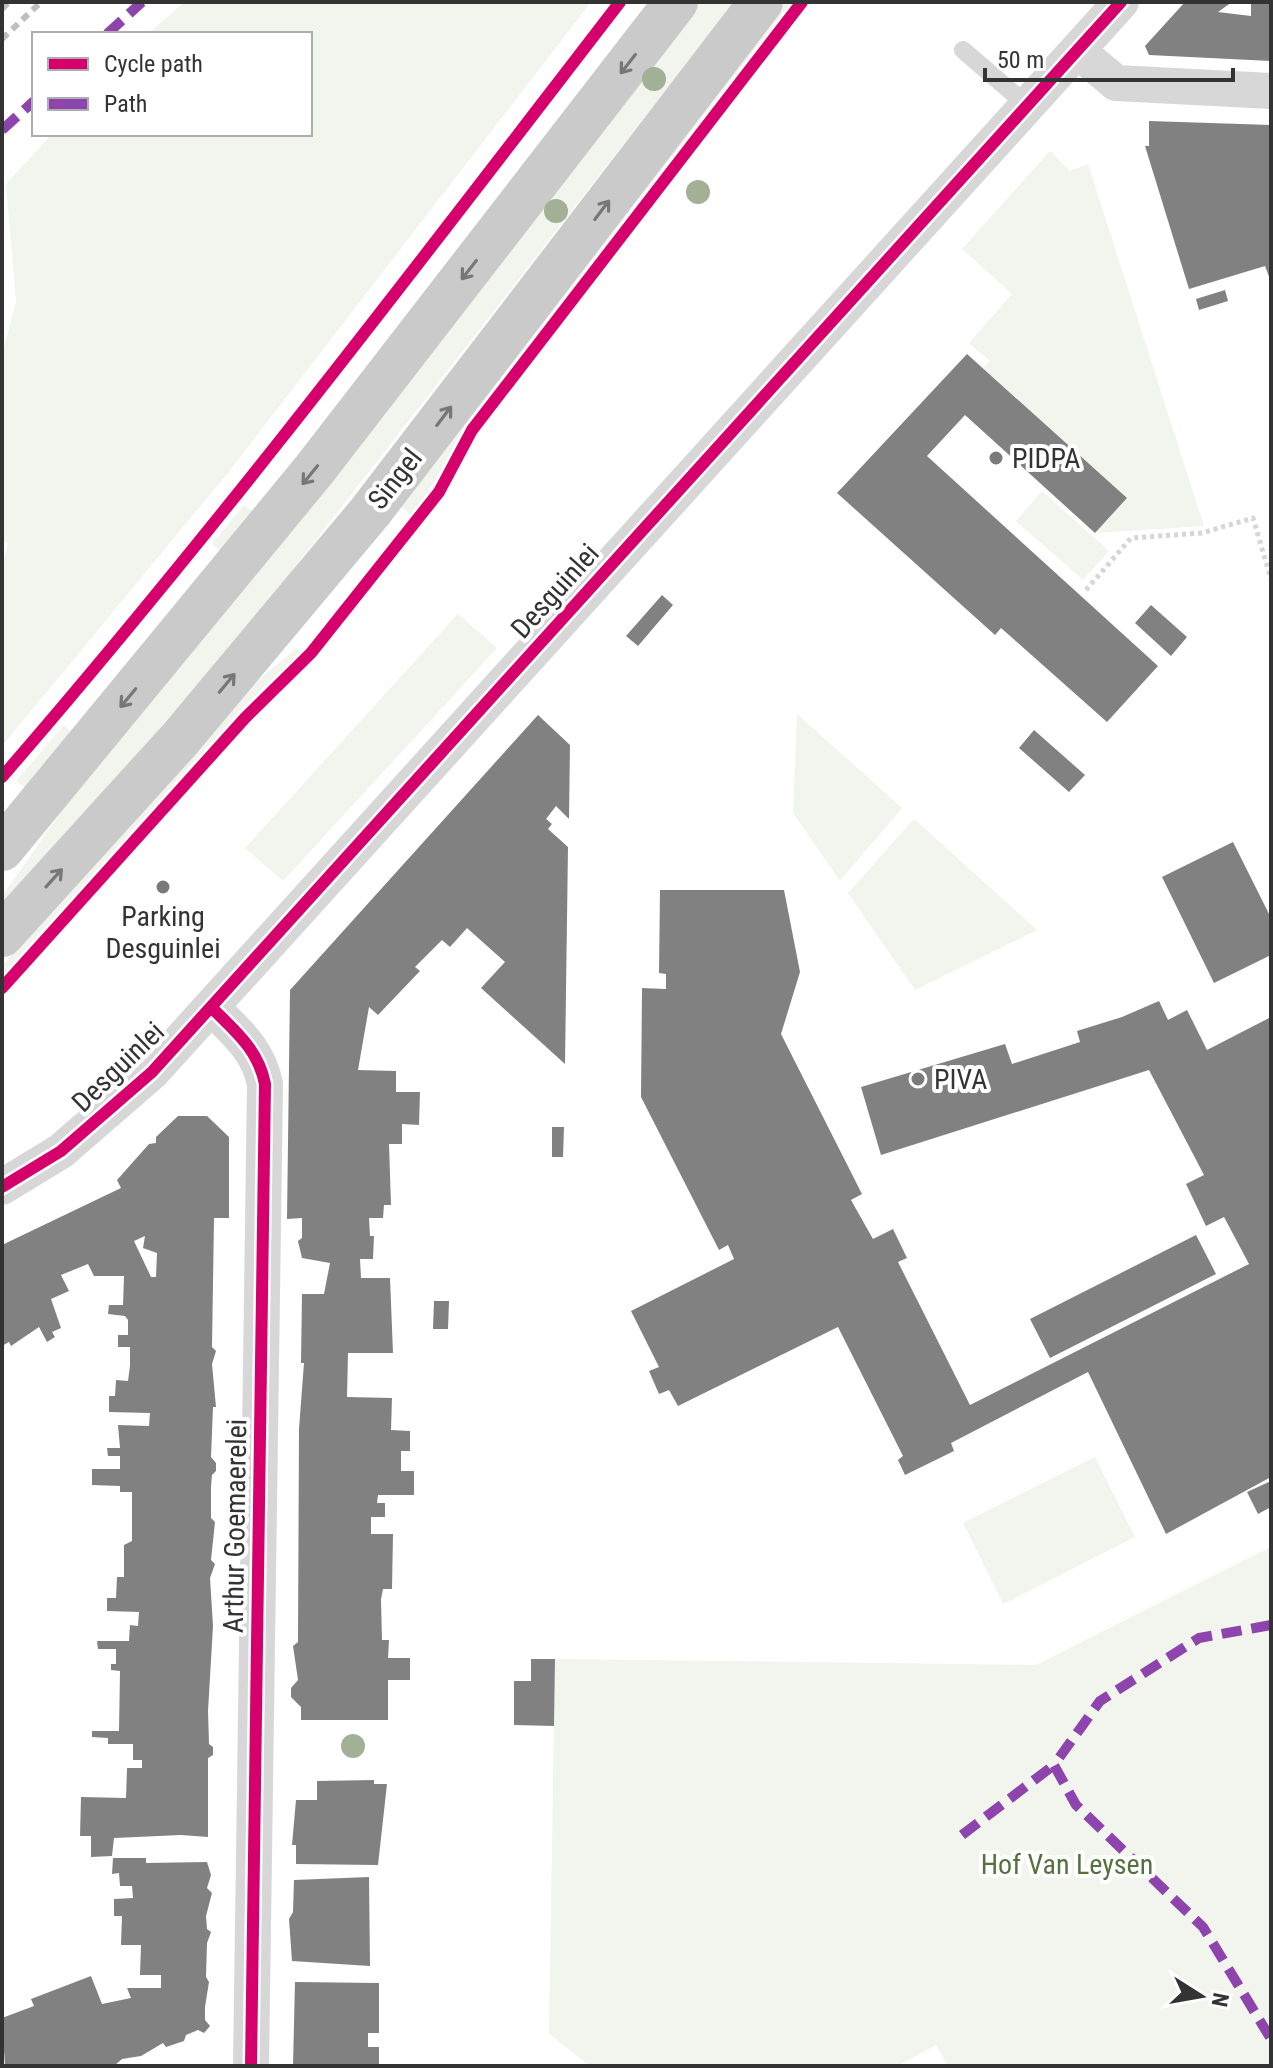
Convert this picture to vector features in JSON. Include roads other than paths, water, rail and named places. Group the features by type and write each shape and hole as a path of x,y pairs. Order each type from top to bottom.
{"main road":[{"path":"2,849 314,470 676,2"},
{"name":"Singel","path":"2,935 180,739 370,512 761,2"}],"street":[{"name":"Desguinlei","path":"2,1187 61,1151 152,1072 1121,2"},
{"path":"1078,51 1116,83 1271,91"},
{"name":"Arthur Goemaerelei","path":"211,1007 252,1048 260,1060 265,1084 251,2066"}],"lane":[{"path":"963,50 1028,106"}],"railway":[{"path":"2,9 9,2"},
{"path":"2,39 41,2"}],"place":[{"name":"PIDPA","path":"996,458"},
{"name":"Parking Desguinlei","path":"163,887"},
{"name":"PIVA","path":"918,1079"}],"park label":[{"name":"Hof Van Leysen","path":"1067,1864"}]}
